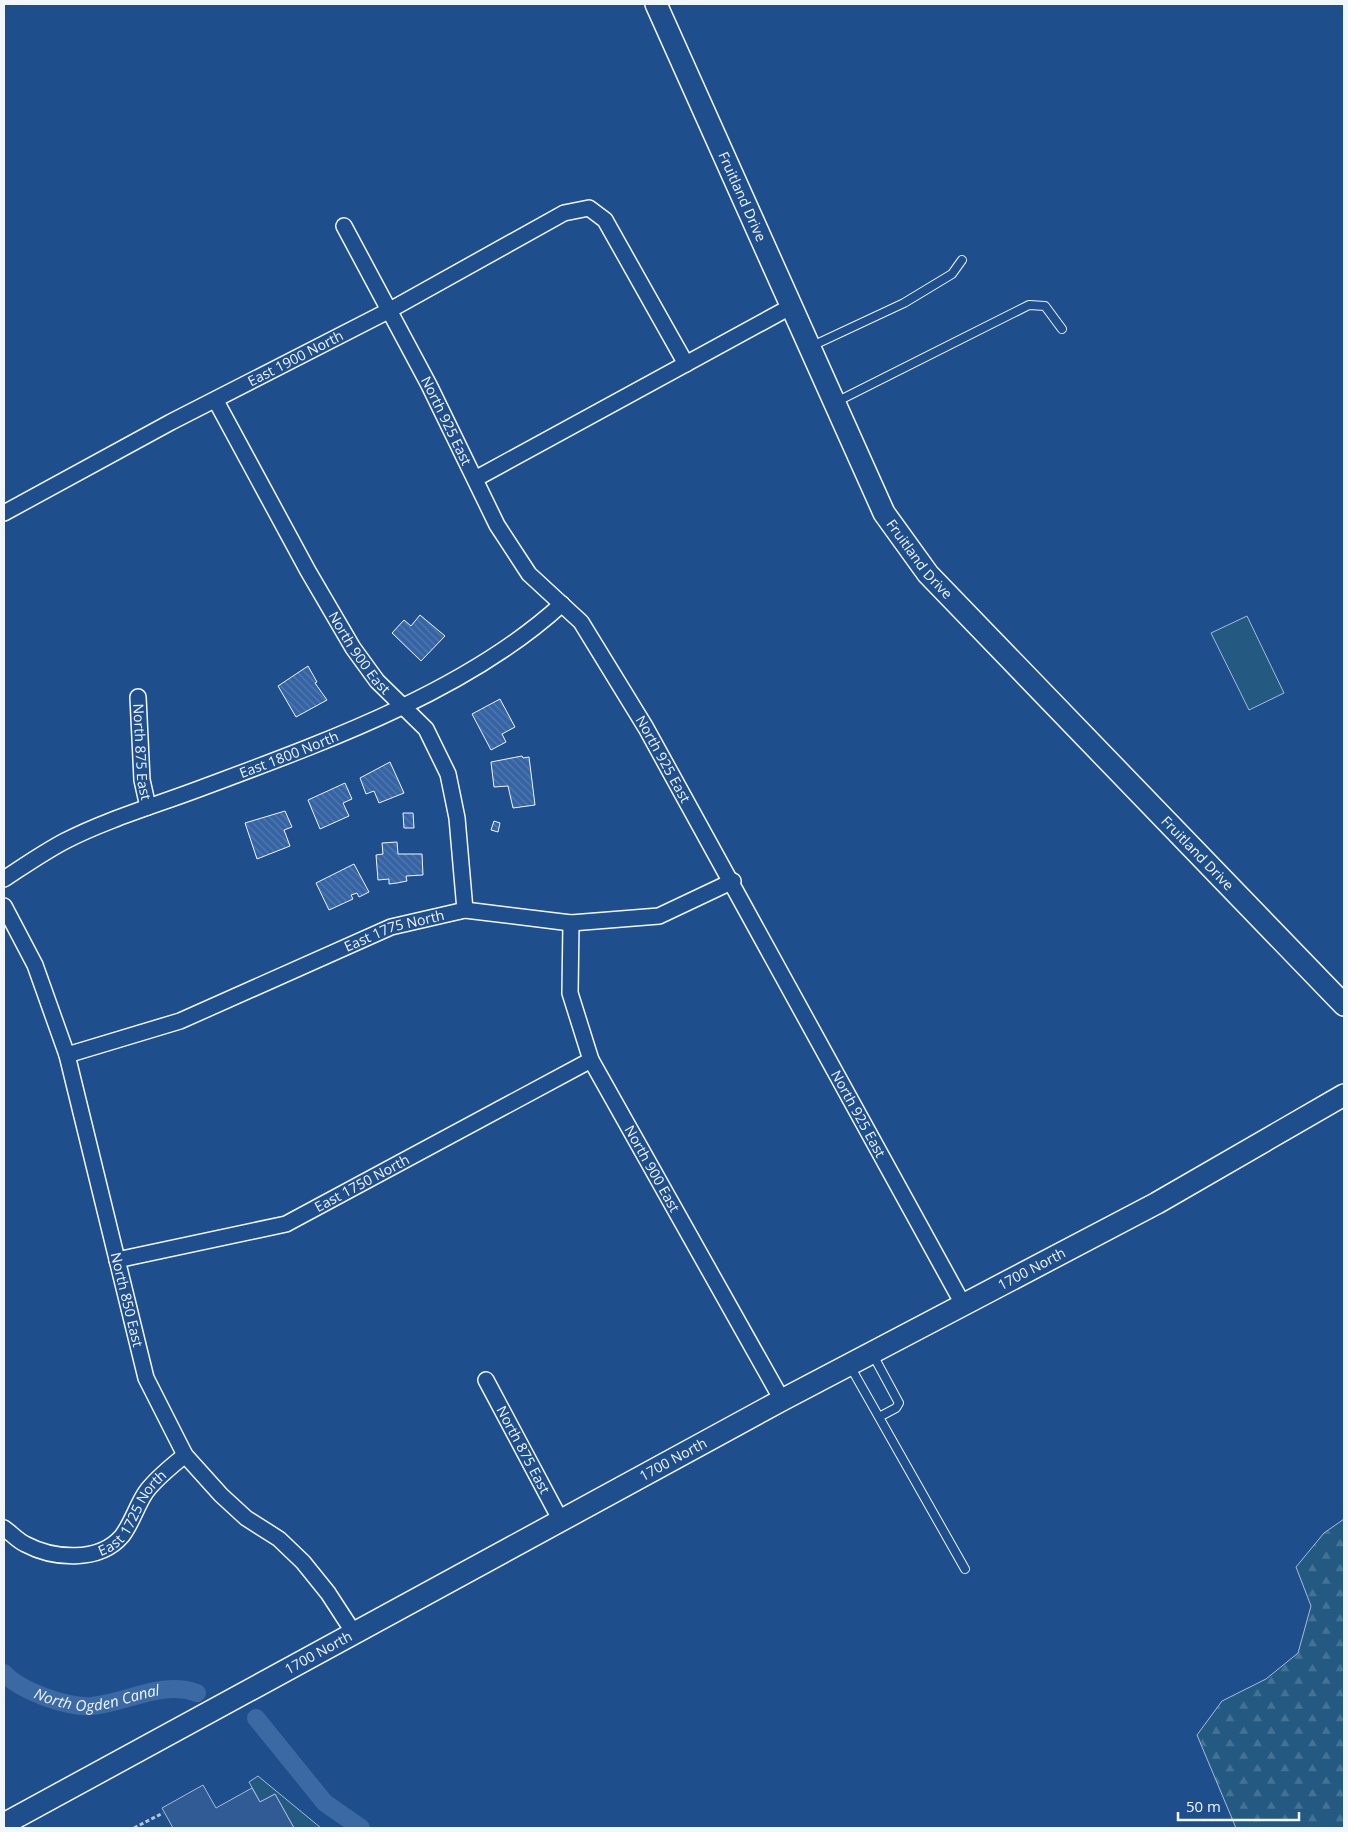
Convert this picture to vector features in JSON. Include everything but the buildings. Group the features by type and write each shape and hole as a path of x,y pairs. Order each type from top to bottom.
{"street":[{"name":"Fruitland Drive","path":"658,4 884,513 928,574 1344,1006"},
{"name":"East 1900 North","path":"4,513 171,422 216,401 390,310 564,213 589,208 605,220 686,364"},
{"name":"North 925 East","path":"344,226 390,310 497,526 529,574 581,622 646,728 732,881 964,1306"},
{"path":"474,479 792,306"},
{"name":"North 900 East","path":"216,401 308,571 353,648 378,681 426,728 448,774 457,818 466,910"},
{"name":"East 1800 North","path":"4,879 66,841 148,807 285,757 404,705 502,651 531,632 562,604"},
{"name":"North 875 East","path":"138,697 142,780 148,807"},
{"name":"East 1775 North","path":"67,1055 180,1021 392,927 466,910 571,923 659,916 732,881"},
{"name":"North 850 East","path":"4,906 35,966 67,1055 146,1378 185,1455 221,1495 246,1518 279,1539 304,1562 328,1593 354,1633"},
{"name":"North 900 East","path":"571,923 570,993 590,1060 782,1400"},
{"name":"East 1750 North","path":"117,1260 286,1224 590,1060"},
{"name":"1700 North","path":"4,1824 560,1519 782,1400 1157,1204 1344,1095"},
{"name":"North 875 East","path":"486,1380 560,1519"},
{"name":"East 1725 North","path":"4,1528 24,1544 47,1554 70,1557 108,1547 122,1536 146,1492 185,1455"}],"lane":[{"path":"810,347 904,303 952,274 962,260"},
{"path":"834,403 1029,305 1045,306 1062,329"},
{"path":"872,1354 898,1403 896,1408 879,1417"},
{"path":"850,1365 965,1569"}],"path":[{"path":"134,1828 163,1812"}],"green space":[{"path":"1247,616 1284,693 1249,710 1211,633"},
{"path":"1344,1519 1344,1828 1236,1828 1197,1735 1222,1701 1266,1679 1298,1653 1311,1606 1296,1567 1324,1533"},
{"path":"258,1776 321,1828 294,1828 275,1794 260,1802 249,1782"}],"shaded area":[{"path":"203,1785 216,1808 252,1788 260,1802 275,1794 294,1828 173,1828 162,1808"}],"waterway":[{"name":"North Ogden Canal","path":"4,1673 11,1680 33,1692 58,1701 82,1706 105,1704 170,1689 197,1693"},
{"name":"North Ogden Canal","path":"256,1718 325,1803 361,1828"}]}
